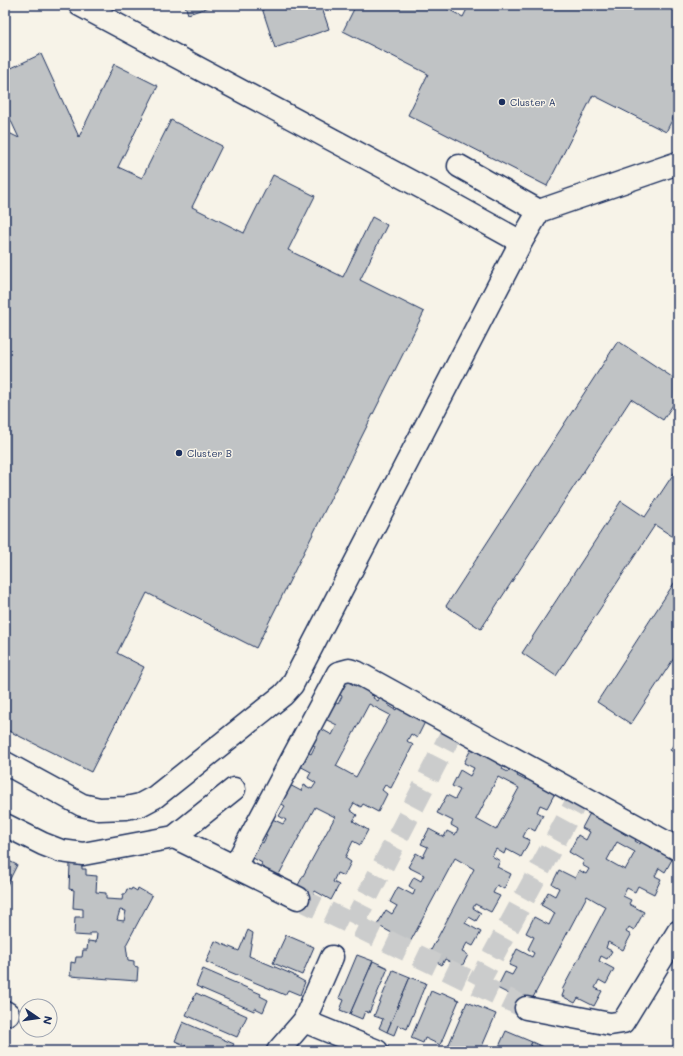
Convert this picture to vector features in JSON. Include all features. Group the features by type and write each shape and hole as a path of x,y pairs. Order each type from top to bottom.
{"street":[{"path":"80,5 521,242"},
{"path":"459,166 539,210"},
{"path":"5,763 82,805 100,809 140,806 155,797 283,695 292,685 521,242 539,210 677,168"},
{"path":"235,866 338,673 348,670 356,672 678,849"},
{"path":"5,825 49,847 62,851 83,854 174,837 234,789"},
{"path":"174,837 298,898"},
{"path":"526,1008 610,1024 623,1022 676,942"},
{"path":"278,1051 304,1021 332,957"},
{"path":"304,1021 376,1051"}],"building":[{"path":"185,5 216,5 188,14"},
{"path":"261,5 321,5 329,29 275,48"},
{"name":"Cluster A","path":"356,5 440,5 463,17 469,5 678,5 678,108 666,132 593,95 547,186 408,115 428,74 343,31"},
{"name":"Cluster B","path":"41,54 79,137 114,64 158,86 118,167 142,178 171,120 222,146 192,207 244,233 273,175 315,196 288,250 343,277 372,217 387,225 360,280 424,312 256,648 147,593 117,653 144,667 91,772 5,729 5,131 19,138 5,108 5,71"},
{"path":"618,341 678,381 678,397 663,420 631,399 481,629 446,606"},
{"path":"678,467 678,540 655,525 556,676 522,653 621,501 645,517"},
{"path":"678,577 678,652 631,724 597,702"},
{"path":"342,679 358,687 362,681 375,688 371,695 374,696 373,698 378,701 381,696 390,701 388,705 396,710 401,701 425,722 417,738 411,734 407,741 413,745 391,788 385,785 382,790 387,794 378,812 363,804 361,807 354,803 350,810 357,815 353,821 368,830 360,845 353,841 345,858 351,862 344,876 337,873 333,882 339,885 331,900 315,891 313,896 297,887 335,817 315,807 276,880 259,870 262,863 248,855 256,840 263,843 267,835 260,831 268,817 283,824 286,820 279,816 285,806 277,801 286,783 301,791 304,785 312,789 316,783 308,778 311,772 296,764 304,750 311,754 315,746 308,742 316,726 332,735 337,725 321,717 331,700 338,704 342,696 335,692","holes":["369,704 390,715 356,777 336,766"]},
{"path":"678,738 678,755 670,750"},
{"path":"471,749 488,758 491,751 504,758 501,765 504,766 502,769 508,772 511,766 520,771 517,776 525,780 530,771 555,793 547,808 540,805 537,812 543,815 535,831 528,827 523,837 530,840 521,857 506,849 504,854 496,849 492,856 500,861 497,867 511,874 504,889 497,885 493,893 500,896 491,912 475,904 473,908 481,913 476,921 469,917 465,923 481,932 473,946 467,943 462,952 468,955 461,968 445,959 442,965 430,958 432,953 430,952 474,869 455,858 408,946 390,936 392,933 377,925 386,910 392,914 397,906 390,902 398,887 413,895 415,890 409,886 414,877 421,881 424,875 408,867 416,853 423,857 428,847 421,844 429,829 444,837 447,831 455,835 458,829 451,825 453,821 437,813 447,795 455,799 460,790 452,786 460,770 470,776 474,768 464,763","holes":["498,777 519,788 496,830 476,819"]},
{"path":"590,813 622,830 621,832 626,835 629,830 638,835 635,841 640,844 643,838 674,856 665,872 659,868 655,876 661,879 654,894 638,886 635,892 627,888 623,896 631,900 629,904 644,912 634,930 629,927 626,932 631,935 623,950 608,942 606,948 612,951 607,959 601,956 599,961 614,969 606,984 599,980 595,988 602,991 594,1006 578,998 575,1003 562,996 564,991 562,990 606,907 587,896 529,1005 523,1007 509,1000 511,995 497,988 505,972 512,975 516,968 509,965 517,949 532,957 534,953 528,949 534,937 526,933 534,917 549,925 555,913 541,905 548,892 555,896 559,888 552,884 559,870 575,878 579,870 586,874 589,869 582,865 584,861 569,852 578,835 586,840 590,832 582,828","holes":["617,842 635,852 625,870 607,860"]},
{"path":"5,859 17,865 5,889"},
{"path":"70,864 82,865 82,869 86,869 86,875 97,876 96,892 106,893 106,899 122,900 123,894 125,894 127,889 131,890 132,888 137,891 138,888 152,896 126,945 128,960 134,961 134,966 138,967 137,981 70,976 71,962 75,963 76,957 82,957 83,950 87,950 88,941 96,942 97,933 90,933 90,936 74,935 75,917 83,917 83,909 73,908 74,890 69,889","holes":["120,910 126,911 124,921 117,920"]},
{"path":"248,930 253,933 249,956 294,975 305,982 300,995 288,990 285,995 206,962 215,941 239,951"},
{"path":"286,935 314,947 302,975 273,963"},
{"path":"357,955 373,961 350,1014 340,1010 344,1000 339,998"},
{"path":"373,961 388,968 369,1013 365,1011 362,1019 350,1014"},
{"path":"203,969 261,994 260,996 268,1000 263,1012 255,1008 254,1011 196,986"},
{"path":"393,970 410,977 387,1032 379,1028 383,1019 374,1016"},
{"path":"410,977 426,983 407,1029 398,1025 394,1035 387,1032"},
{"path":"431,991 440,995 441,992 459,1000 440,1045 425,1038 423,1043 411,1038"},
{"path":"196,993 247,1016 237,1037 186,1015"},
{"path":"467,1002 496,1014 480,1051 446,1051"},
{"path":"183,1022 234,1044 230,1051 199,1051 175,1041"},
{"path":"506,1031 532,1042 528,1051 497,1051"},
{"path":"532,1042 552,1051 528,1051"}],"tunnel":[{"path":"353,924 455,726"},
{"path":"477,985 580,795"},
{"path":"298,898 526,1008"}],"place":[{"name":"Cluster A","path":"502,102"},
{"name":"Cluster B","path":"179,453"}]}
